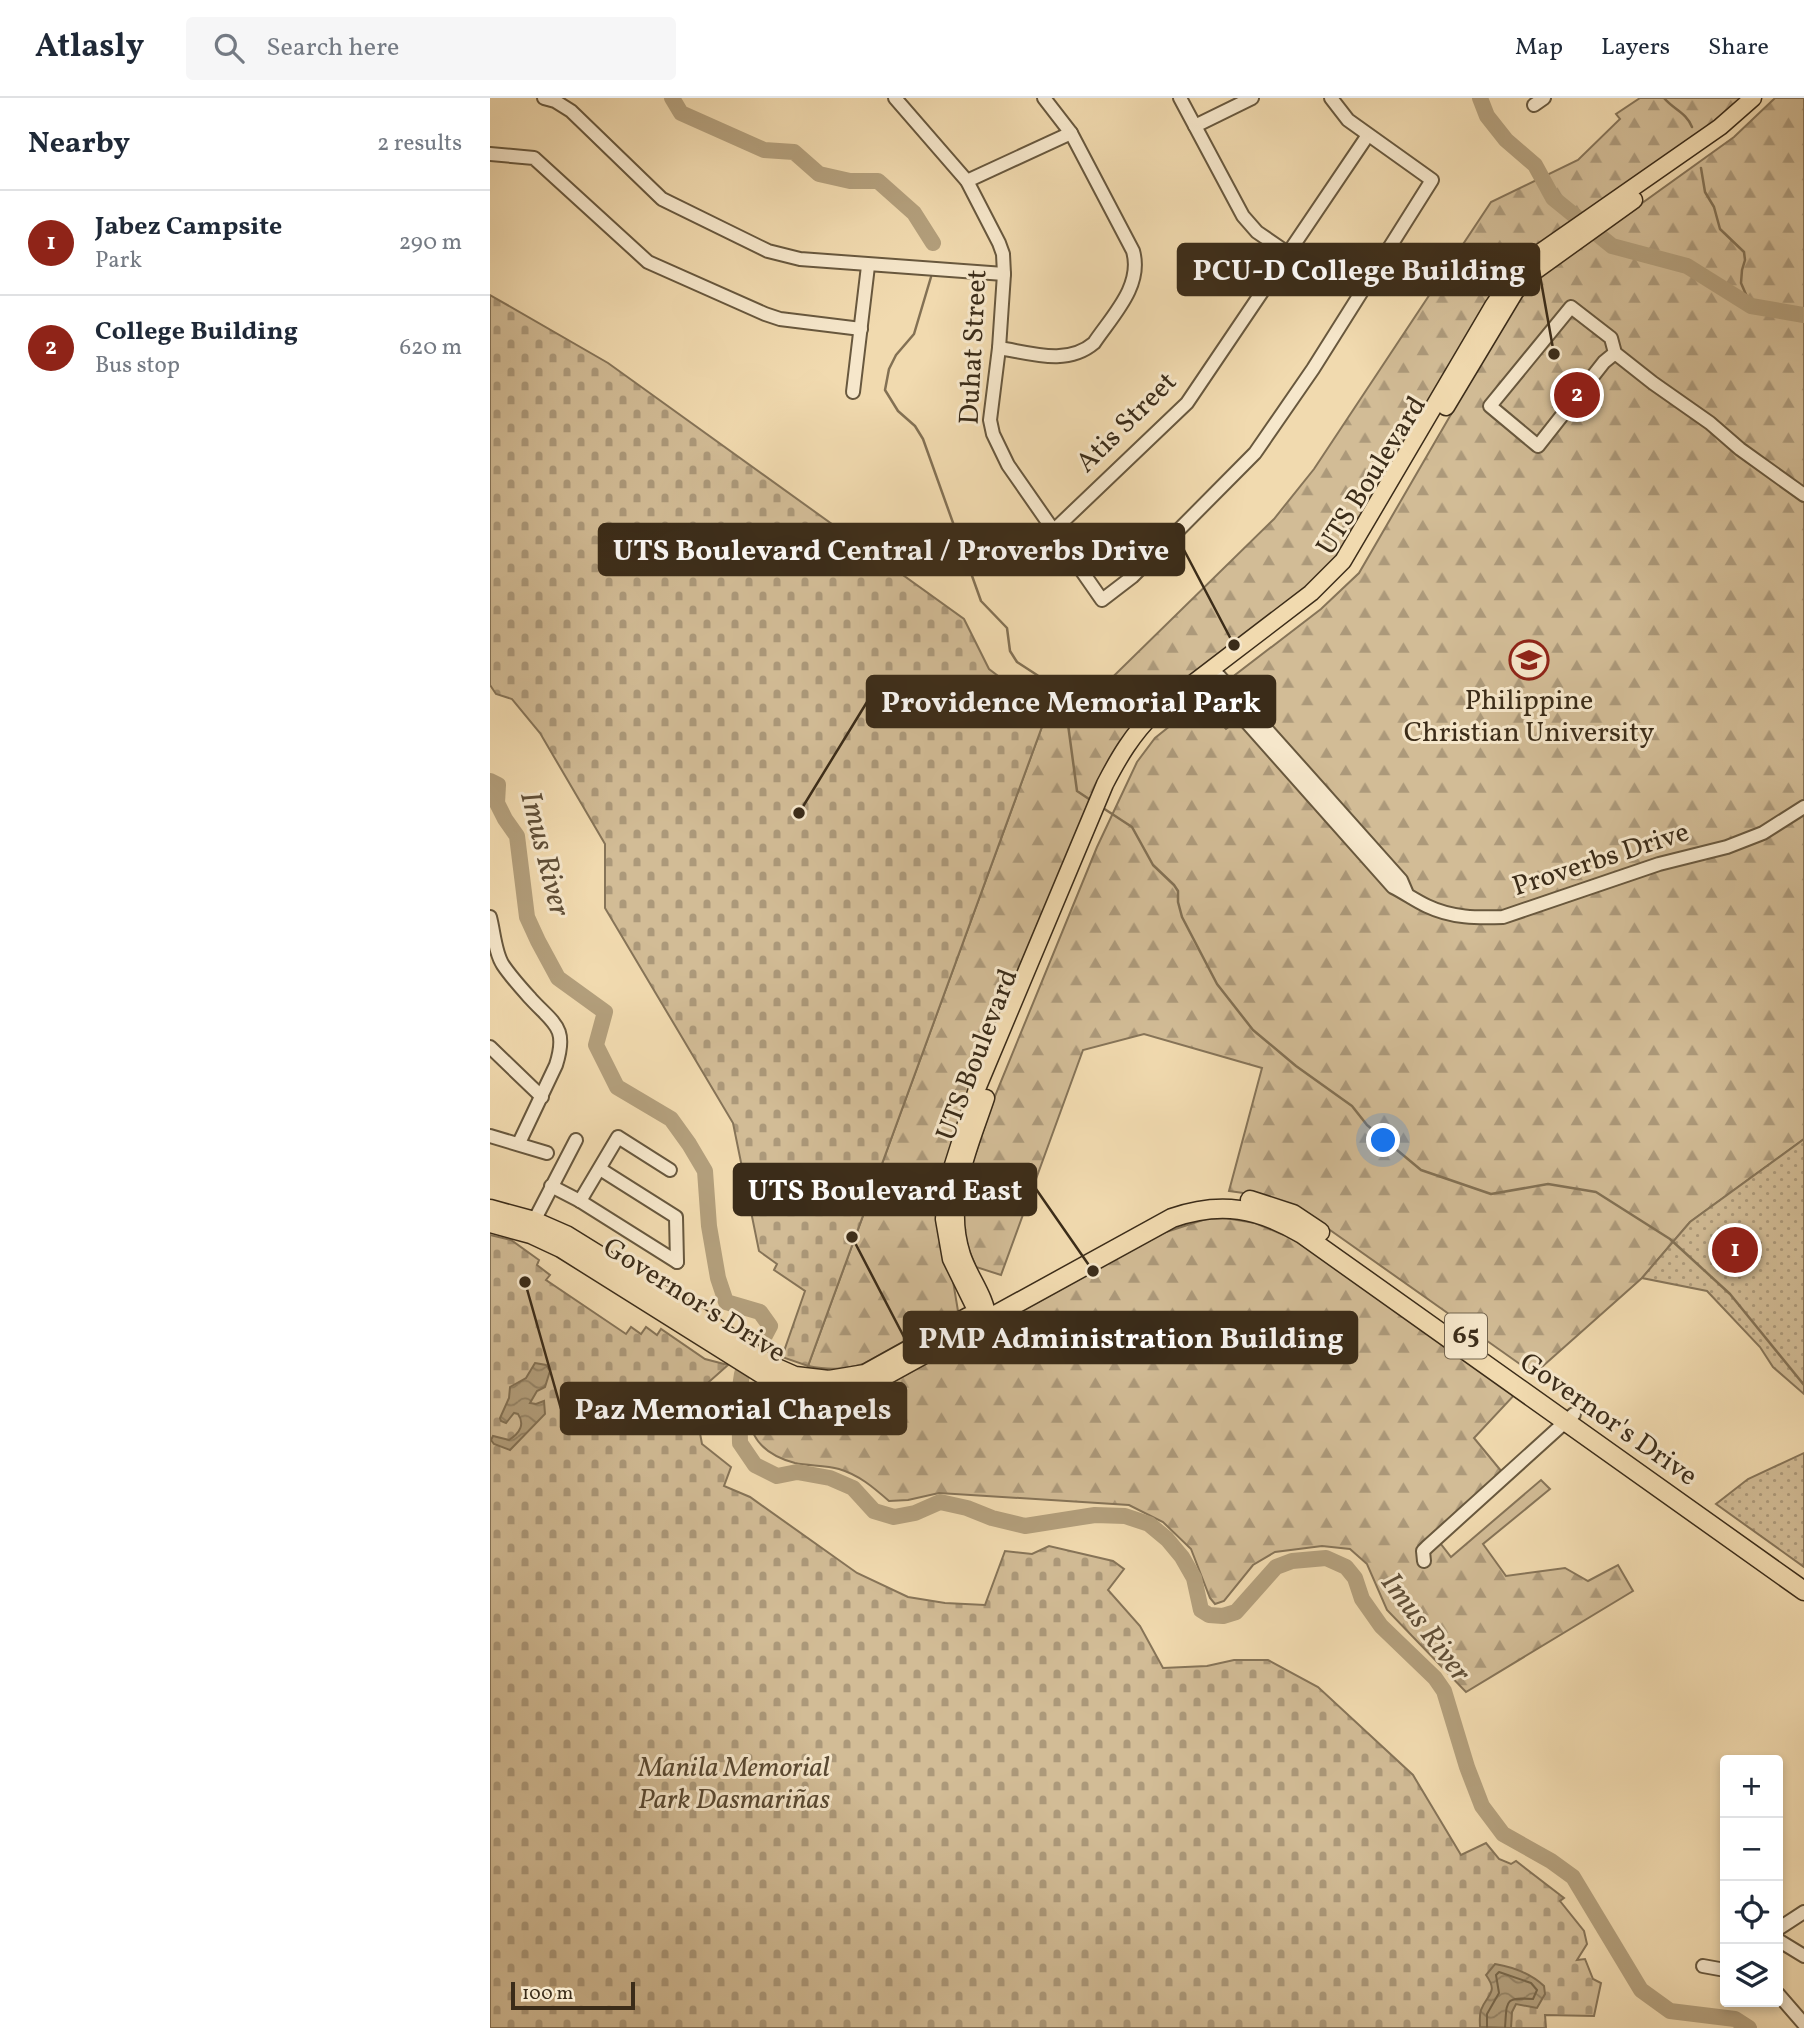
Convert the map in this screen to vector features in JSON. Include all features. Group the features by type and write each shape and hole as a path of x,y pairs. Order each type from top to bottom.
{"highway":[{"name":"Governor's Drive","path":"490,1209 534,1221 566,1235 766,1370 817,1380 853,1378 864,1374 1172,1219 1205,1209 1245,1210 1272,1219 1302,1234 1804,1577"},
{"name":"Governor's Drive","path":"490,1223 517,1229 561,1248 701,1337 738,1351"},
{"name":"Governor's Drive","path":"1570,1418 1804,1591"}],"main road":[{"name":"UTS Boulevard","path":"1606,213 1754,98"},
{"name":"UTS Boulevard","path":"984,1313 956,1272 948,1246 944,1219 946,1187 977,1089 1096,822 1121,752 1136,731 1154,713 1213,677 1317,601 1350,567 1515,292 1531,274 1576,234 1726,135 1766,98"}],"street":[{"path":"544,98 571,111 662,199 783,257 868,266 1004,274"},
{"name":"Duhat Street","path":"895,98 967,181 999,243 1003,254 1004,274 990,420 993,434 1008,465 1102,600 1132,576 1255,453 1313,369 1432,180 1368,135"},
{"path":"999,348 1058,357 1086,350 1094,343 1135,276 1136,262 1133,251 1071,133 1044,98"},
{"path":"1180,98 1243,216 1257,232 1289,254"},
{"path":"1195,126 1252,98"},
{"path":"1331,98 1348,120 1368,135"},
{"path":"967,181 1071,133"},
{"name":"Atis Street","path":"1054,530 1187,403 1368,135"},
{"path":"490,154 534,158 648,262 765,314 861,329"},
{"path":"853,392 868,266"},
{"path":"1615,353 1604,362 1538,446 1490,406 1571,307 1611,338 1615,353 1804,495"},
{"name":"Proverbs Drive","path":"1213,677 1401,880 1407,894 1427,906 1451,915 1503,917 1659,864 1727,847 1763,833 1804,807"},
{"path":"490,917 501,962 533,1001 551,1018 560,1033 559,1055 519,1143"},
{"path":"492,1054 542,1097"},
{"path":"490,1136 547,1153"},
{"path":"580,1200 618,1137 670,1170"},
{"path":"534,1221 576,1140"},
{"path":"551,1186 580,1200 677,1262 676,1217 600,1169"},
{"path":"1423,1561 1423,1551 1427,1547 1570,1418"},
{"path":"1783,1926 1804,1912"},
{"path":"1783,1943 1804,1956"},
{"path":"1703,1966 1720,1969"},
{"path":"1783,2000 1804,2024"}],"green space":[{"path":"1640,98 1744,98 1711,125 1569,224 1344,548 1323,574 1149,708 1127,734 1099,782 939,1186 939,1234 943,1257 953,1281 958,1311 863,1364 836,1369 808,1366 1047,713 1078,711 1274,519 1314,469 1491,202 1578,160 1620,119 1616,114"},
{"name":"Philippine Christian University","path":"1775,98 1804,98 1804,1139 1690,1222 1642,1278 1534,1374 1313,1218 1272,1199 1229,1191 1262,1068 1144,1034 1083,1050 1001,1275 976,1267 964,1230 963,1206 970,1170 995,1096 1097,847 1137,762 1155,738 1201,701 1226,729 1258,705 1235,675 1321,609 1359,573 1508,316 1523,295 1542,275 1734,137"},
{"path":"490,295 608,363 964,619 989,669 1047,713 808,1366 782,1357 805,1291 774,1270 777,1264 759,1251 733,1123 605,908 605,844 540,733 512,699 496,694 490,685"},
{"path":"1804,1139 1804,1394 1773,1367 1760,1347 1707,1291 1642,1278 1690,1222"},
{"path":"1225,1218 1255,1223 1298,1241 1518,1391 1474,1438 1502,1472 1434,1535 1451,1557 1541,1480 1550,1489 1483,1544 1506,1576 1565,1568 1588,1581 1618,1565 1633,1591 1466,1692 1387,1610 1367,1564 1350,1549 1322,1546 1275,1552 1253,1565 1224,1601 1215,1604 1210,1598 1191,1549 1163,1522 1129,1505 939,1493 889,1501 866,1482 839,1469 795,1463 781,1458 769,1452 754,1435 750,1413 756,1385 813,1402 841,1402 871,1394 1163,1233 1206,1219"},
{"name":"Manila Memorial Park Dasmariñas","path":"490,1235 511,1240 539,1260 537,1265 550,1275 546,1280 626,1334 631,1327 641,1334 646,1327 657,1335 661,1329 705,1359 728,1365 693,1396 702,1444 731,1467 724,1486 750,1497 857,1573 908,1597 945,1603 985,1605 1005,1551 1032,1554 1049,1546 1113,1561 1124,1569 1108,1590 1140,1626 1163,1668 1207,1666 1234,1660 1268,1660 1318,1687 1413,1775 1461,1855 1486,1843 1499,1859 1511,1864 1516,1861 1564,1898 1560,1901 1584,1931 1587,1944 1577,1960 1585,1959 1593,1979 1601,1983 1594,2016 1545,2015 1546,2028 490,2028"},
{"path":"1804,1453 1804,1567 1716,1504 1748,1479"}],"water":[{"path":"535,1363 546,1365 550,1371 545,1387 537,1391 530,1403 544,1401 545,1414 510,1450 494,1444 491,1440 493,1436 509,1440 520,1428 518,1414 514,1413 506,1423 500,1418 509,1398 510,1387 526,1378"},
{"path":"1495,1964 1521,1971 1544,1986 1545,1994 1537,2008 1516,2004 1512,2012 1511,2028 1480,2027 1481,2010 1492,1990 1486,1975"}],"waterway":[{"path":"672,98 681,113 764,150 794,152 819,174 850,181 878,181 914,213 933,243"},
{"path":"1480,98 1487,116 1506,140 1535,165 1553,198 1612,246 1687,266 1751,306 1804,315"},
{"path":"1664,98 1692,127"},
{"path":"1701,168 1705,192 1714,207 1720,229 1744,252 1741,283 1751,306"},
{"path":"931,277 914,334 896,355 889,369 885,390 898,411 915,426 923,439 981,601 1007,628 1010,651 1017,662 1037,675 1057,695 1067,717 1077,791 1092,801"},
{"name":"Imus River","path":"490,781 498,785 497,803 517,836 527,917 538,941 558,978 605,1012 596,1045 617,1087 671,1119 705,1171 709,1226 718,1278 726,1302 760,1312 770,1326 762,1341"},
{"path":"1103,808 1132,827 1153,865 1174,885 1178,891 1182,917 1217,984 1253,1030 1296,1066 1352,1106 1367,1125 1421,1170 1491,1194 1548,1184 1596,1192 1670,1239 1730,1294 1804,1385"},
{"name":"Imus River","path":"742,1374 739,1394 740,1443 755,1465 777,1476 797,1472 830,1478 853,1488 874,1511 894,1517 915,1513 940,1502 1025,1526 1095,1515 1125,1516 1149,1524 1167,1539 1194,1578 1201,1610 1209,1615 1223,1616 1236,1612 1276,1567 1292,1561 1326,1558 1346,1567 1355,1578 1362,1599 1381,1626 1435,1678 1444,1691 1482,1806 1503,1834 1551,1861 1573,1877 1641,1990 1670,2011 1735,2019 1749,2028"}],"place":[{"name":"PCU-D College Building","path":"1554,354"},
{"name":"College Building","path":"1577,395"},
{"name":"UTS Boulevard Central / Proverbs Drive","path":"1234,645"},
{"name":"Philippine Christian University","path":"1529,660"},
{"name":"Providence Memorial Park","path":"799,813"},
{"name":"PMP Administration Building","path":"852,1237"},
{"name":"Jabez Campsite","path":"1735,1250"},
{"name":"UTS Boulevard East","path":"1093,1271"},
{"name":"Paz Memorial Chapels","path":"525,1282"}]}
